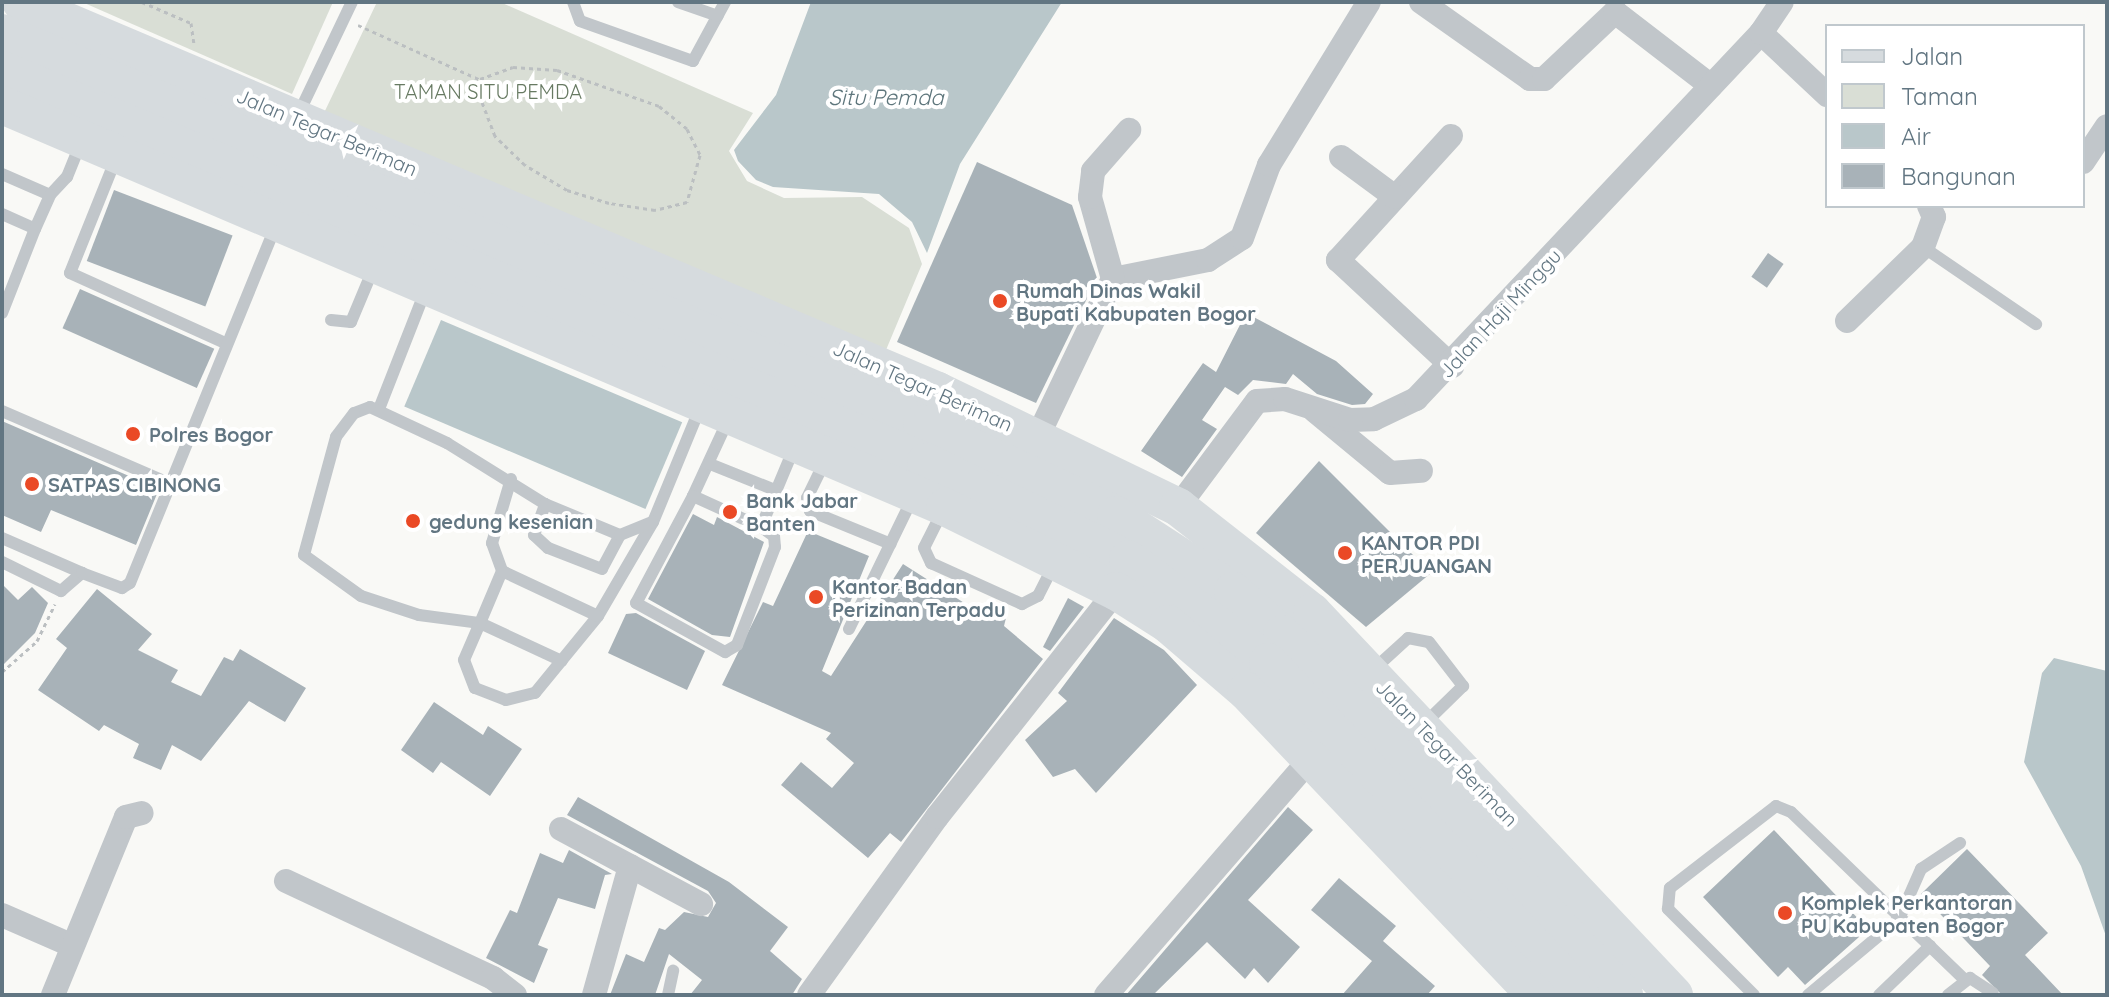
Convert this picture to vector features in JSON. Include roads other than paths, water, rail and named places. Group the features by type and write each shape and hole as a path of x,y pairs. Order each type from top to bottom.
{"main road":[{"name":"Jalan Tegar Beriman","path":"21,2 296,118 930,407 1116,515 1233,591 1321,672 1624,995"},
{"name":"Jalan Tegar Beriman","path":"2,33 621,314 1116,591 1208,655 1312,757 1536,995"},
{"name":"Jalan Tegar Beriman","path":"2,70 277,223 375,264 434,271 621,314 930,407 1038,436 1178,507 1300,602 1423,725 1674,995"},
{"name":"Jalan Tegar Beriman","path":"2,105 82,139 124,139 434,271 716,409 812,450 925,484 1128,559 1230,630 1581,995"}],"street":[{"path":"1113,279 1208,260 1242,238 1269,165 1369,2"},
{"path":"1421,2 1530,79 1544,79 1615,12 1711,86"},
{"name":"Jalan Haji Minggu","path":"1178,507 1257,401 1285,399 1350,420 1374,419 1416,399 1452,366 1761,33 1782,2"},
{"path":"1761,33 1825,93"},
{"path":"2085,159 2107,126"},
{"path":"1038,436 1113,279 1090,197 1093,171 1129,130"},
{"path":"1451,136 1338,260 1452,366"},
{"path":"1341,157 1395,197"},
{"path":"1847,321 1923,247 1934,217 1930,208"},
{"path":"1313,409 1340,439 1390,473 1421,471"},
{"path":"809,995 937,817 1116,591"},
{"path":"1106,995 1312,757"},
{"path":"53,995 126,817 142,813"},
{"path":"561,829 701,904"},
{"path":"594,995 630,866"},
{"path":"286,881 493,978 515,995"},
{"path":"2,915 71,945"}],"lane":[{"path":"296,118 352,2"},
{"path":"573,2 580,21 693,61 725,2"},
{"path":"678,2 718,16"},
{"path":"2,313 50,195 67,177 82,139"},
{"path":"124,139 70,273 227,344"},
{"path":"2,174 50,195"},
{"path":"2,214 35,229"},
{"path":"2,538 122,588 130,583 277,223"},
{"path":"1923,247 2036,324"},
{"path":"331,320 351,322 375,264"},
{"path":"379,409 434,271"},
{"path":"562,661 480,623 419,615 361,596 304,555 336,437 354,413 379,409 511,479 545,504 620,535"},
{"path":"511,479 492,543 502,571 464,660 475,688 506,700 535,693 598,616 716,409"},
{"path":"693,496 774,536 775,547 737,645 725,652 636,603 710,464 716,409"},
{"path":"2,411 171,484"},
{"path":"812,450 807,498 810,511 891,544"},
{"path":"761,527 775,490 812,450"},
{"path":"710,464 775,490"},
{"path":"849,629 925,484"},
{"path":"925,484 925,556 986,589 1031,603 1057,559"},
{"path":"545,504 534,535 548,548 602,569 620,535 653,522"},
{"path":"2,562 61,591 82,573"},
{"path":"502,571 598,616"},
{"path":"1371,672 1408,638 1429,642 1463,686 1423,725"},
{"path":"1753,995 1668,909 1670,888 1776,806 1791,812 1965,980"},
{"path":"1808,995 1899,919 1921,869 1960,843"},
{"path":"1879,995 1930,946"},
{"path":"668,995 673,971"},
{"path":"1948,995 1965,980 1976,979 1993,993"}],"water":[{"name":"Situ Pemda","path":"811,2 1062,2 960,164 927,253 912,222 879,194 773,187 756,180 738,161 734,150 776,95"},
{"path":"441,320 682,422 645,509 404,407"},
{"path":"2054,658 2107,671 2107,939 2081,866 2024,762 2042,673"}],"place":[{"name":"Rumah Dinas Wakil Bupati Kabupaten Bogor","path":"1000,301"},
{"name":"Polres Bogor","path":"133,434"},
{"name":"SATPAS CIBINONG","path":"32,484"},
{"name":"Bank Jabar Banten","path":"730,512"},
{"name":"gedung kesenian","path":"413,521"},
{"name":"KANTOR PDI PERJUANGAN","path":"1345,553"},
{"name":"Kantor Badan Perizinan Terpadu","path":"816,597"},
{"name":"Komplek Perkantoran PU Kabupaten Bogor","path":"1785,913"}],"park label":[{"name":"TAMAN SITU PEMDA","path":"488,91"}]}
